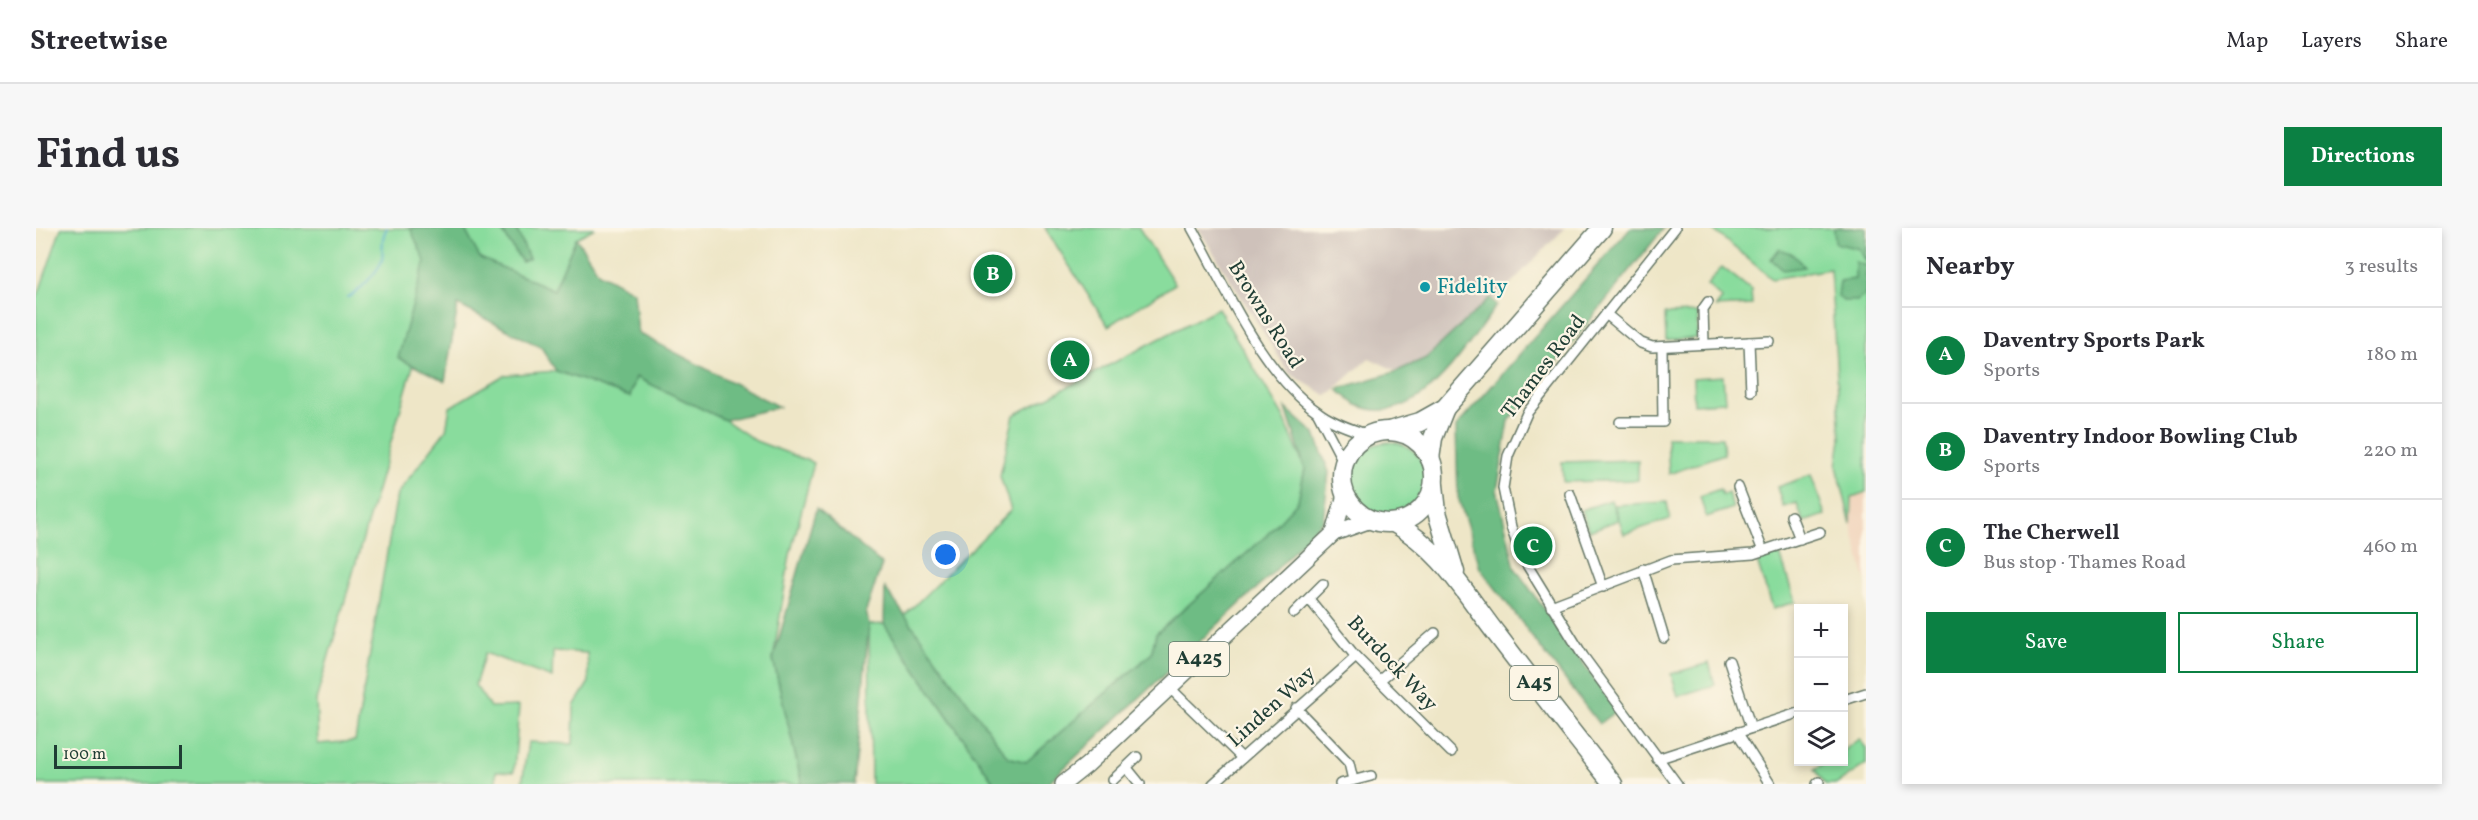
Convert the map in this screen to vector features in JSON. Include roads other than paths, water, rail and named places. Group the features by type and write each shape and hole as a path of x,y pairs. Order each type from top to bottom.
{"highway":[{"path":"1445,408 1420,422 1368,435 1355,445 1344,463 1342,483 1356,511 1371,520 1394,523 1408,519 1424,506 1434,480 1430,459 1433,438 1445,408 1602,228"},
{"path":"1389,431 1415,440 1430,459"},
{"name":"A45","path":"1434,480 1437,512 1458,580"},
{"name":"A45","path":"1394,523 1426,544 1458,580 1485,620 1613,784"}],"main road":[{"path":"1334,533 1346,495"},
{"path":"1334,533 1371,520"},
{"name":"A425","path":"1063,784 1334,533"}],"street":[{"name":"Browns Road","path":"1192,228 1263,353 1288,384 1318,413 1344,463"},
{"name":"Thames Road","path":"1675,228 1527,412 1508,456 1503,488 1511,527 1521,555 1583,657 1677,784"},
{"path":"1704,344 1703,309 1708,302"},
{"path":"1606,314 1641,343 1662,347 1769,341"},
{"path":"1749,342 1751,391"},
{"path":"1620,422 1663,422 1662,347"},
{"name":"Browns Road","path":"1318,413 1368,435"},
{"path":"1738,487 1763,551"},
{"path":"1570,494 1603,587"},
{"path":"1791,516 1800,539"},
{"path":"1551,606 1671,560 1753,555 1820,532"},
{"path":"1643,569 1664,638"},
{"path":"1294,613 1323,584"},
{"name":"Burdock Way","path":"1309,599 1356,657 1451,752"},
{"path":"1380,680 1435,633"},
{"name":"Linden Way","path":"1213,784 1356,657"},
{"path":"1729,661 1751,728"},
{"path":"1169,687 1242,758"},
{"path":"1848,699 1866,693"},
{"path":"1296,708 1349,763 1353,780"},
{"path":"1657,759 1794,715"},
{"path":"1737,732 1770,784"},
{"path":"1113,780 1137,757"},
{"path":"1127,768 1140,784"},
{"path":"1340,784 1371,776"}],"waterway":[{"path":"347,297 362,287 380,264 387,228"}],"place":[{"name":"Daventry Indoor Bowling Club","path":"993,274"},
{"name":"Fidelity","path":"1425,287"},
{"name":"Daventry Sports Park","path":"1070,360"},
{"name":"The Cherwell","path":"1533,546"}]}
